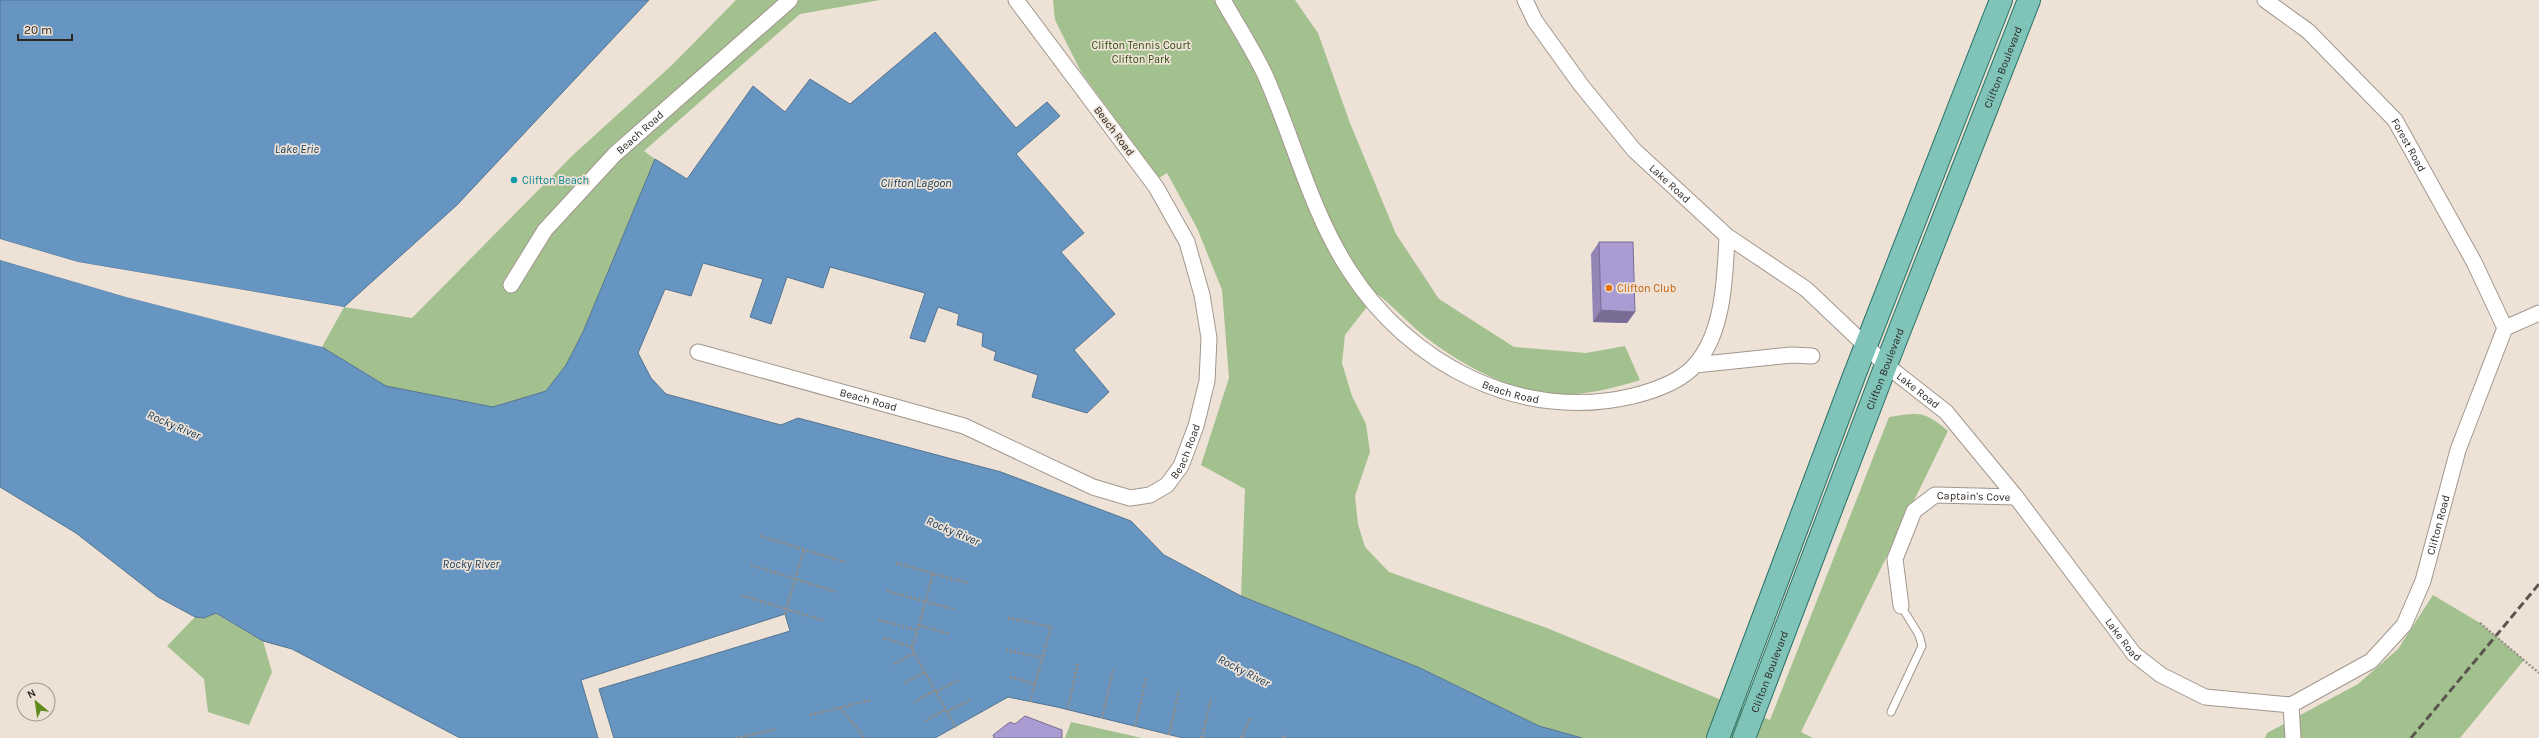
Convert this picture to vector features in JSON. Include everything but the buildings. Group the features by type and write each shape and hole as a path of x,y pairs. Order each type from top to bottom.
{"main road":[{"path":"1718,738 1866,345 2001,0"},
{"name":"Clifton Boulevard","path":"1744,738 1886,365 2029,0"}],"street":[{"name":"Beach Road","path":"511,285 545,230 615,154 790,0"},
{"name":"Beach Road","path":"698,352 964,426 1093,487 1130,498 1150,495 1167,485 1184,460 1196,426 1207,381 1209,338 1202,294 1187,242 1156,187 1016,0"},
{"name":"Beach Road","path":"1223,0 1265,76 1324,224 1350,270 1378,306 1432,355 1480,384 1516,396 1551,403 1578,404 1616,400 1642,394 1668,384 1695,365 1708,344 1723,298 1727,236"},
{"name":"Lake Road","path":"1524,0 1535,21 1581,85 1634,150 1727,236 1806,289 1886,365 1946,412 2016,497 2134,654 2161,675 2205,697 2291,705"},
{"name":"Forest Road","path":"2265,0 2308,31 2395,120 2474,262 2505,328"},
{"path":"2505,328 2539,313"},
{"name":"Clifton Road","path":"2291,705 2371,660 2404,625 2423,581 2458,450 2505,328"},
{"name":"Beach Road","path":"1695,365 1791,355 1812,356"},
{"name":"Captain's Cove","path":"1901,606 1895,559 1914,511 1935,495 2016,497"},
{"path":"2291,705 2293,738"}],"lane":[{"path":"1891,712 1922,646 1920,634 1901,606"}],"path":[{"path":"760,536 845,562"},
{"path":"785,614 804,549"},
{"path":"896,563 968,583"},
{"path":"751,565 836,592"},
{"path":"933,574 913,647 914,653 956,728"},
{"path":"887,591 956,610"},
{"path":"742,595 825,621"},
{"path":"1008,618 1051,628 1030,702"},
{"path":"879,620 918,630"},
{"path":"2480,623 2539,673"},
{"path":"919,625 950,634"},
{"path":"883,638 913,647"},
{"path":"1006,650 1043,658"},
{"path":"894,664 914,653"},
{"path":"1068,710 1078,662"},
{"path":"1102,718 1113,670"},
{"path":"904,683 925,672"},
{"path":"1010,677 1036,684"},
{"path":"914,702 961,678"},
{"path":"1135,727 1146,679"},
{"path":"1169,735 1179,691"},
{"path":"1202,738 1211,698"},
{"path":"925,721 972,699"},
{"path":"810,715 870,700"},
{"path":"840,708 865,738"},
{"path":"1241,738 1251,717"},
{"path":"736,738 776,729"},
{"path":"1284,738 1286,734"}],"green space":[{"path":"736,0 880,0 800,14 644,151 655,159 583,332 566,365 546,391 493,407 386,386 322,347 344,307 412,318 573,155 672,65"},
{"path":"1053,0 1295,0 1318,33 1350,123 1396,234 1439,299 1514,347 1586,353 1625,346 1640,380 1602,390 1562,395 1528,391 1494,378 1461,361 1425,336 1377,294 1345,335 1342,363 1352,396 1366,424 1370,452 1355,496 1358,524 1365,547 1389,572 1547,628 1770,720 1889,417 1908,414 1927,416 1948,431 1801,732 1813,738 1582,738 1539,726 1420,668 1241,596 1245,489 1201,465 1229,378 1222,290 1197,228 1167,173 1159,178 1081,72 1055,20"},
{"path":"2433,595 2480,623 2524,660 2460,738 2265,738 2267,733 2358,684 2398,649"},
{"path":"215,613 263,641 272,672 249,725 208,712 204,679 167,646 195,617 204,618"},
{"path":"1071,722 1142,738 1065,738"}],"water":[{"name":"Lake Erie","path":"0,0 649,0 457,205 344,307 78,262 0,239"},
{"name":"Rocky River","path":"935,32 1016,128 1047,102 1060,116 1016,154 1084,233 1061,252 1115,314 1074,350 1109,392 1087,413 1032,397 1038,375 994,360 996,352 982,346 983,333 957,325 959,314 938,307 925,342 910,338 925,293 830,267 823,288 787,277 771,324 750,317 763,279 703,263 691,296 665,289 638,353 651,378 666,394 781,425 798,418 1001,472 1131,521 1164,555 1241,596 1420,668 1539,726 1582,738 1183,738 1057,707 1008,697 935,738 614,738 599,689 790,631 785,614 581,680 598,738 460,738 292,649 263,641 216,613 204,618 195,617 158,597 76,533 0,487 0,260 127,297 307,342 322,347 386,386 493,407 546,391 566,365 583,332 655,159 687,179 753,86 785,112 810,79 850,104"}],"pier":[{"path":"0,239 78,262 344,307 343,309 77,264 0,241"},
{"path":"0,258 127,295 323,345 322,347 126,297 0,260"}],"railway":[{"path":"2411,738 2539,584"}],"place":[{"name":"Clifton Beach","path":"514,180"},
{"name":"Clifton Club","path":"1609,288"}],"park label":[{"name":"Clifton Tennis Court","path":"1141,45"},
{"name":"Clifton Park","path":"1141,59"}],"water label":[{"name":"Clifton Lagoon","path":"916,183"}]}
